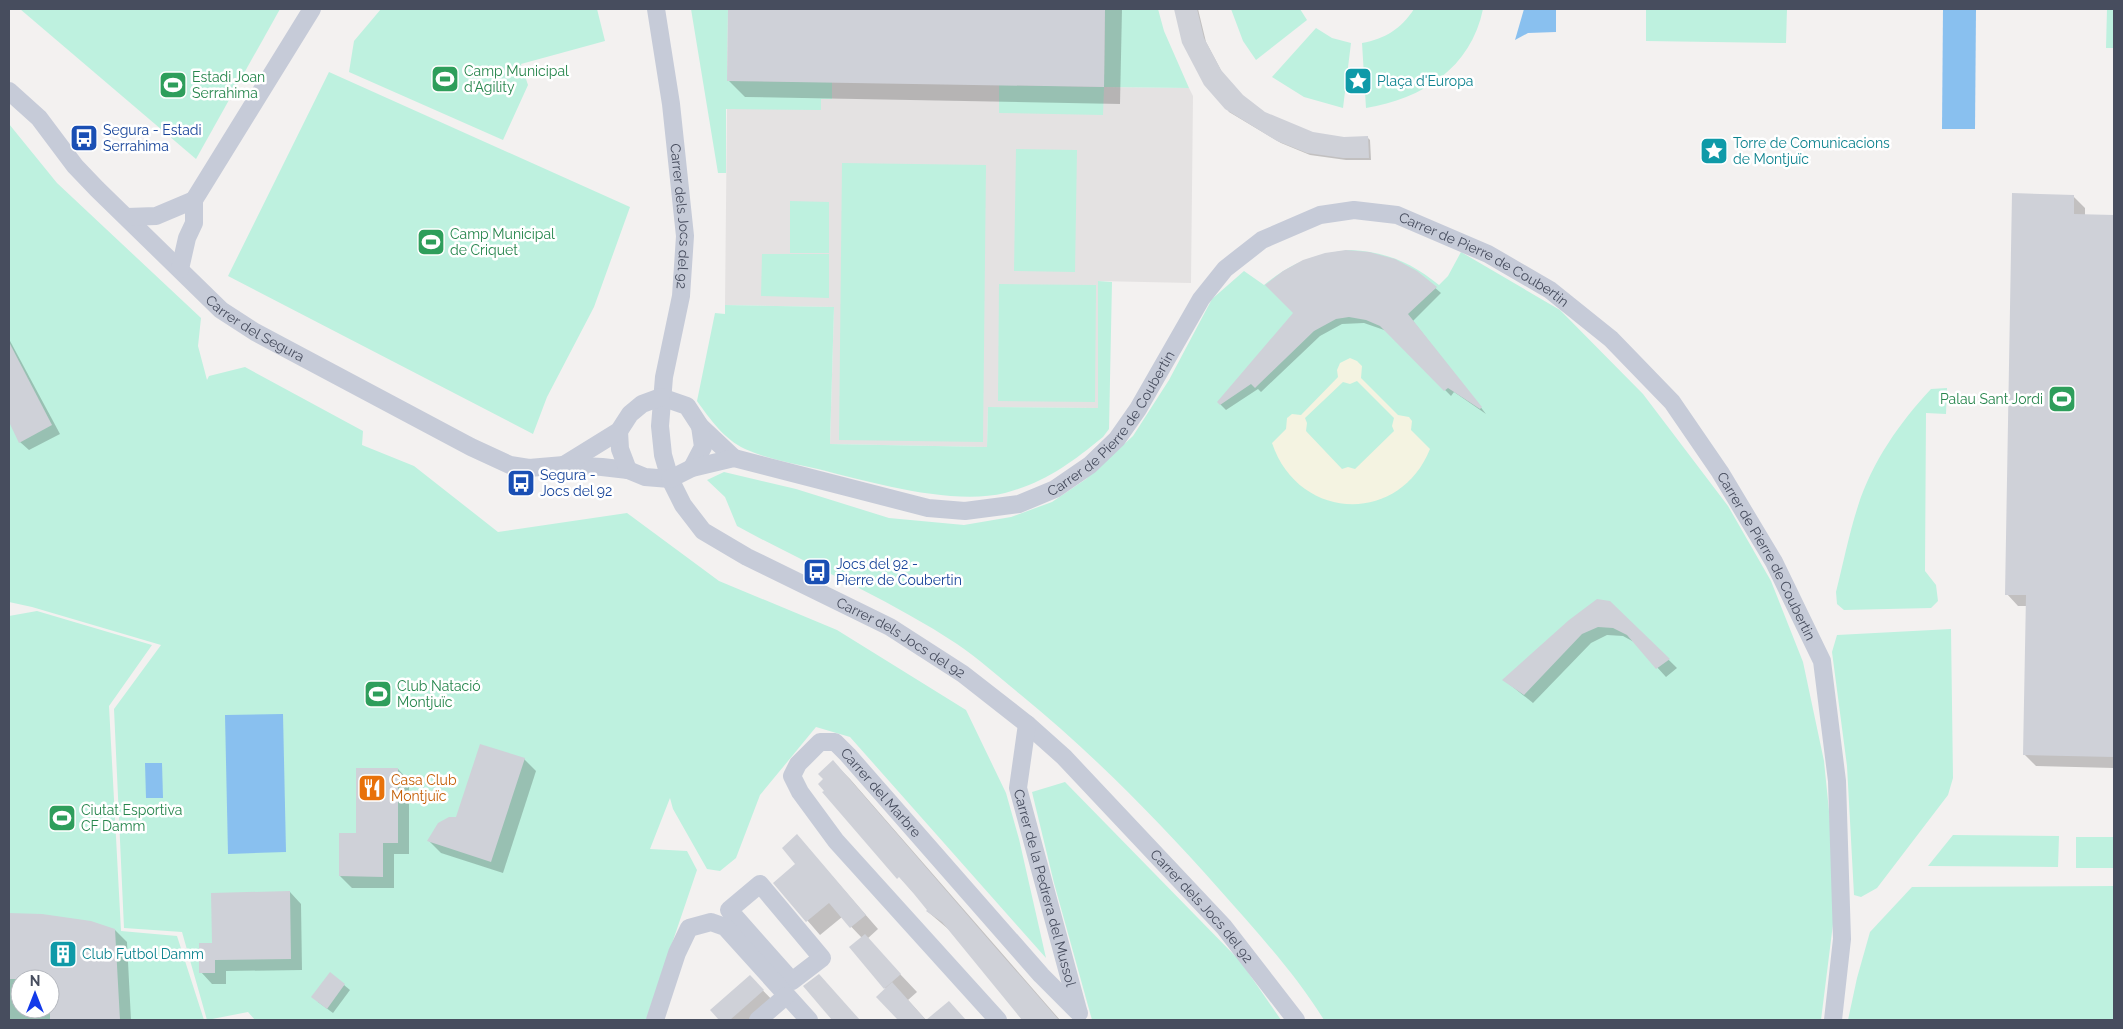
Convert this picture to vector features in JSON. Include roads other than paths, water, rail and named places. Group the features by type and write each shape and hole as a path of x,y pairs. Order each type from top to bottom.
{"street":[{"path":"180,269 187,238 194,223 194,200 312,9"},
{"name":"Carrer dels Jocs del 92","path":"656,9 674,122 685,236 681,296 662,397 660,426 663,456 670,479 683,505 703,531 747,557 890,627 964,674 1027,724 1078,771 1224,927 1296,1020"},
{"name":"Carrer del Segura","path":"9,91 39,118 75,166 91,183 128,216 221,310 255,332 471,447 510,465 529,468 564,465 628,470 646,477 670,479"},
{"path":"128,216 156,216 194,200"},
{"name":"Carrer de Pierre de Coubertin","path":"670,479 692,468 734,458 928,508 965,511 1019,504 1055,489 1090,465 1118,440 1138,409 1201,299 1226,269 1262,240 1320,215 1354,210 1397,215 1488,254 1558,296 1611,339 1672,402 1720,472 1774,562 1822,662 1837,781 1842,939 1833,1020"},
{"name":"Carrer de Pierre de Coubertin","path":"662,397 687,406 700,426 734,458"},
{"name":"Carrer del Segura","path":"564,465 619,432 630,414 642,404 662,397"},
{"path":"692,468 703,446 700,426"},
{"path":"619,432 620,449 628,470"},
{"name":"Carrer de la Pedrera del Mussol","path":"1027,724 1018,788 1080,1017"},
{"name":"Carrer del Marbre","path":"998,1020 842,848 800,792 792,776 798,764 820,742 836,742 1080,1017"},
{"path":"760,884 822,958 792,981 729,910 760,884"},
{"path":"655,1020 677,953 689,928 711,922 725,927 809,1020"},
{"path":"758,1020 786,996"}],"water":[{"path":"1524,9 1556,9 1556,32 1528,33 1515,40"},
{"path":"1943,9 1976,9 1975,129 1942,129"},
{"path":"283,714 286,852 228,854 225,715"},
{"path":"145,763 162,763 163,798 146,798"}],"place":[{"name":"Camp Municipal d'Agility","path":"445,79"},
{"name":"Plaça d'Europa","path":"1358,81"},
{"name":"Estadi Joan Serrahima","path":"173,85"},
{"name":"Segura - Estadi Serrahima","path":"84,138"},
{"name":"Torre de Comunicacions de Montjuïc","path":"1714,151"},
{"name":"Camp Municipal de Criquet","path":"431,242"},
{"name":"Palau Sant Jordi","path":"2062,399"},
{"name":"Segura - Jocs del 92","path":"521,483"},
{"name":"Jocs del 92 - Pierre de Coubertin","path":"817,572"},
{"name":"Club Natació Montjuïc","path":"378,694"},
{"name":"Casa Club Montjuïc","path":"372,788"},
{"name":"Ciutat Esportiva CF Damm","path":"62,818"},
{"name":"Club Futbol Damm","path":"63,954"}]}
